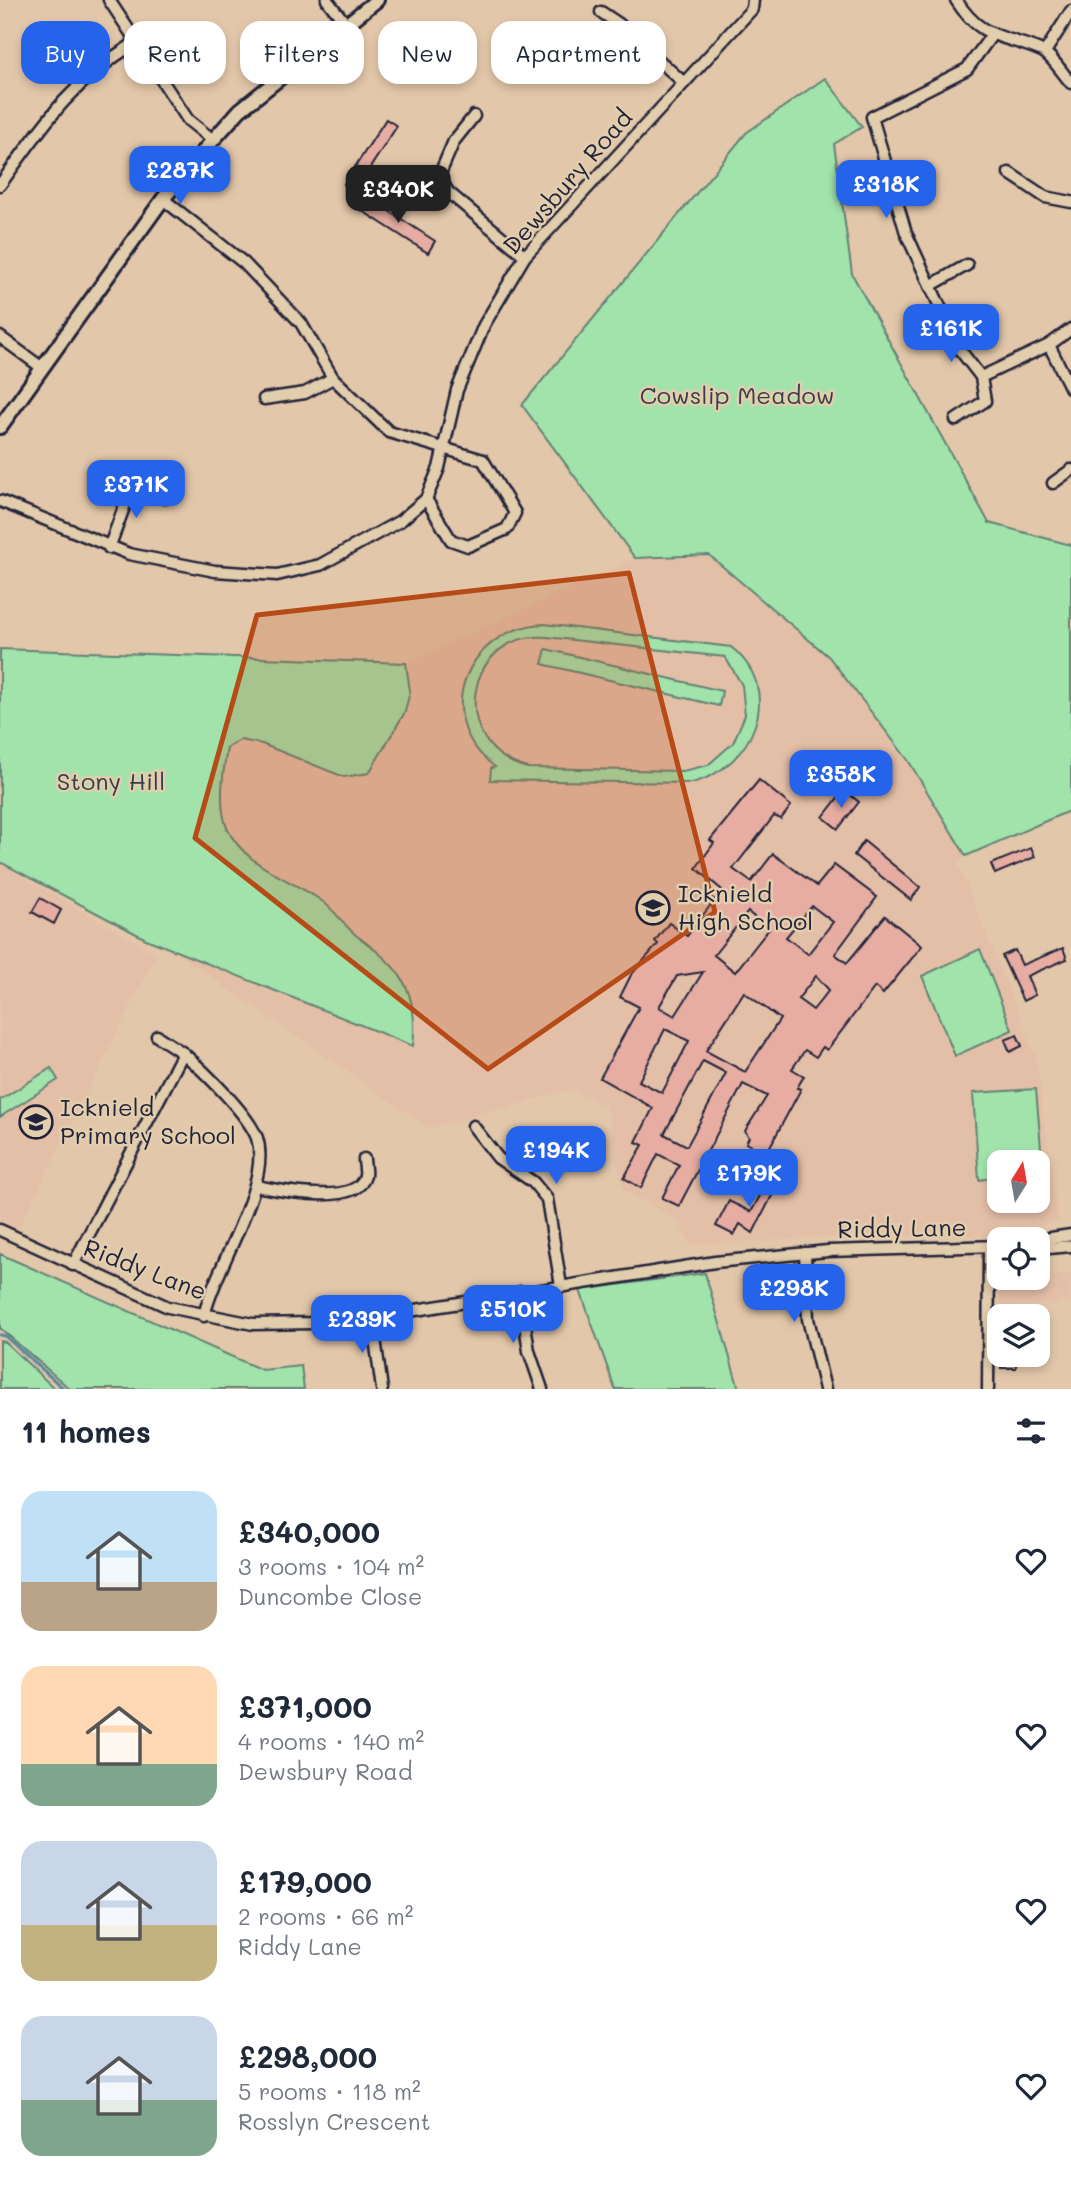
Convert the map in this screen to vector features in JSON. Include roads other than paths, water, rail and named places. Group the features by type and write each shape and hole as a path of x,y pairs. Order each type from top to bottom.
{"street":[{"path":"109,0 124,25"},
{"path":"327,0 344,21"},
{"path":"350,21 377,0"},
{"name":"Dewsbury Road","path":"0,501 109,548 215,571 277,575 320,565 400,522 426,499 439,468 457,390 484,325 525,256 752,9 753,0"},
{"path":"956,0 965,15 991,36 1045,52 1071,83"},
{"path":"1045,52 1071,11"},
{"path":"601,12 619,24 684,83"},
{"path":"941,309 906,233 872,117 967,69 991,36"},
{"path":"2,179 73,89 103,62 124,50"},
{"path":"163,84 188,120 212,140"},
{"path":"0,427 163,199 240,110 272,84"},
{"path":"474,116 454,141 439,176 448,192 525,256"},
{"path":"1009,173 1045,197 1071,202"},
{"path":"163,199 244,263 301,323 333,379 389,432 483,460 515,513 507,529 468,546 452,540 426,499"},
{"path":"930,286 968,265"},
{"path":"981,377 1049,345 1071,329"},
{"path":"950,331 960,351 981,377 985,401 956,420"},
{"path":"0,337 41,367"},
{"path":"1049,345 1071,389"},
{"path":"264,399 305,393 333,379"},
{"path":"1053,483 1071,470"},
{"path":"109,548 130,491 165,498"},
{"path":"157,1035 183,1052 215,1082 256,1135 260,1167 256,1186 210,1290 204,1316"},
{"path":"73,1265 183,1052"},
{"path":"473,1126 498,1158 533,1182 547,1199 561,1286"},
{"path":"516,1170 551,1144"},
{"path":"256,1186 309,1195 351,1190 360,1184 365,1175 364,1159"},
{"name":"Riddy Lane","path":"0,1230 168,1307 253,1324 314,1323 372,1317 715,1262 868,1249 987,1248"},
{"path":"1050,1238 1071,1235"},
{"path":"1050,1249 1071,1246"},
{"path":"805,1254 808,1320 824,1389"},
{"path":"988,1389 994,1290"},
{"path":"520,1292 529,1351 542,1389"},
{"path":"372,1317 382,1389"}],"waterway":[{"path":"0,1335 5,1336 64,1389"}],"place":[{"name":"Icknield High School","path":"653,908"},
{"name":"Icknield Primary School","path":"36,1122"}],"park label":[{"name":"Cowslip Meadow","path":"737,396"},
{"name":"Stony Hill","path":"111,782"}]}
